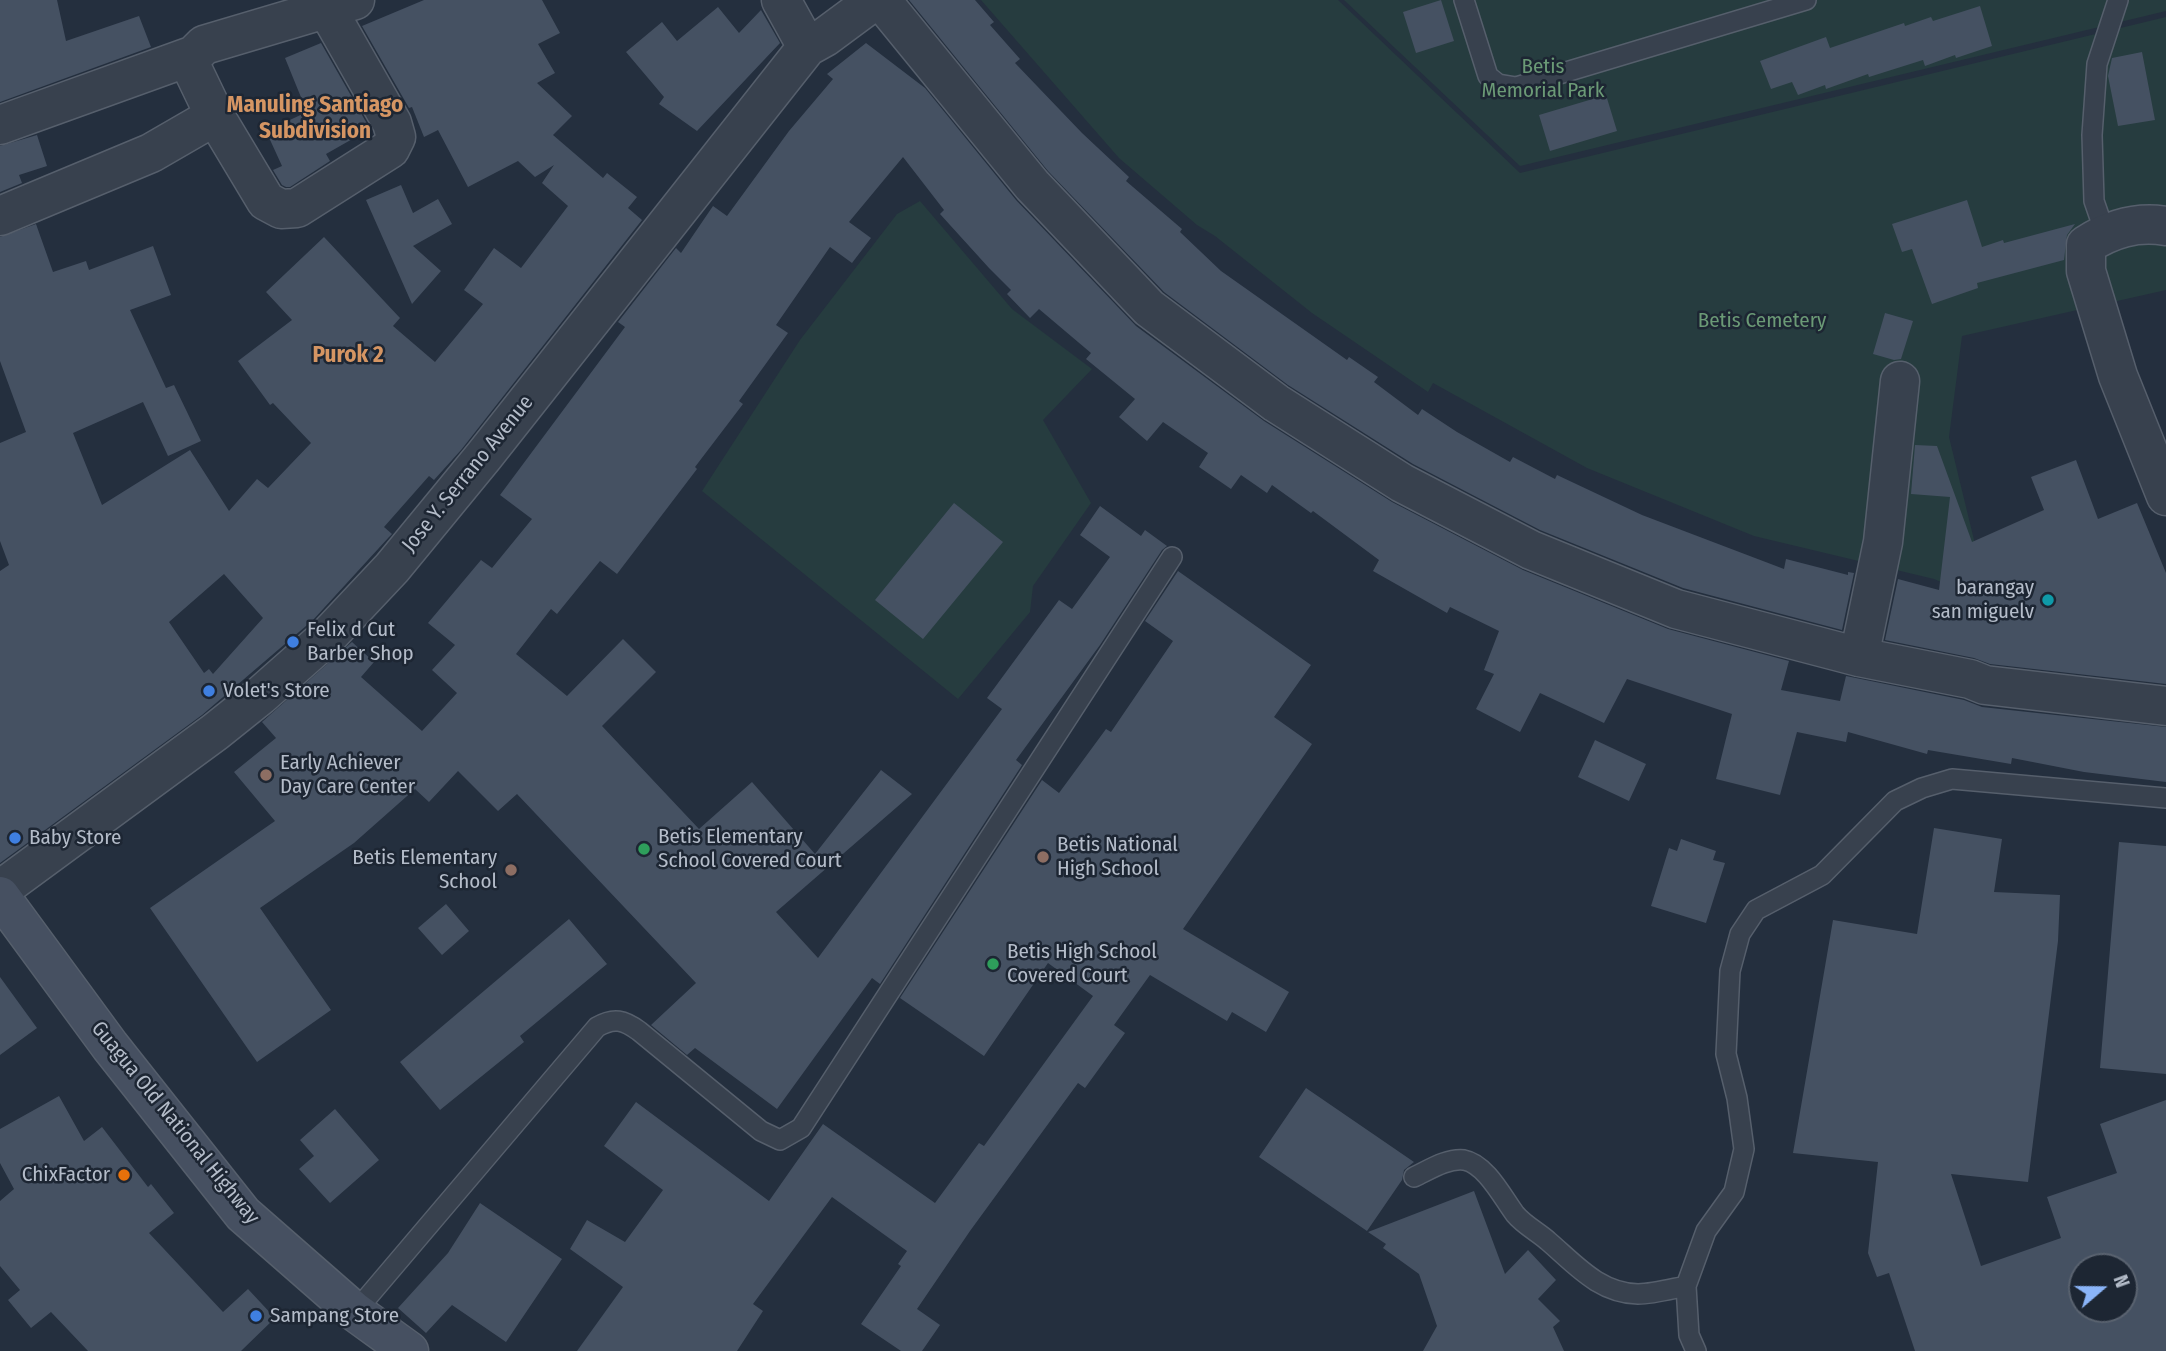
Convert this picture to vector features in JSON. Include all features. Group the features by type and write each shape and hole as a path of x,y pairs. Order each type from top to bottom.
{"main road":[{"name":"Guagua Old National Highway","path":"0,896 110,1046 243,1214 355,1312 409,1351"}],"street":[{"path":"781,0 807,47"},
{"path":"878,0 1032,185 1149,308 1276,403 1402,483 1531,550 1676,609 1859,657 1970,679 1985,685 2166,706"},
{"name":"Jose Y. Serrano Avenue","path":"0,890 196,746 260,696 328,636 392,568 484,456 807,47 878,0"},
{"path":"0,125 194,55 204,45 341,4 396,137 390,149 297,208 281,209 266,201 215,116 191,66 194,55"},
{"path":"0,216 151,153 215,116"},
{"path":"2166,226 2147,223 2105,233 2086,246 2086,271 2118,376 2166,496"},
{"path":"1859,657 1883,541 1900,381"}],"lane":[{"path":"1464,0 1488,76 1498,84 1516,87 1803,0"},
{"path":"2105,233 2094,201 2092,135 2097,64 2119,0"},
{"path":"355,1312 597,1027 606,1022 618,1020 639,1031 761,1131 780,1140 801,1128 1172,557"},
{"path":"1696,1351 1689,1335 1686,1286 1706,1231 1734,1192 1744,1149 1737,1098 1726,1055 1726,1007 1730,971 1740,934 1756,911 1822,875 1895,801 1922,788 1952,779 2166,798"},
{"path":"1414,1177 1441,1164 1464,1160 1473,1164 1491,1180 1517,1216 1580,1271 1613,1291 1641,1294 1686,1286"}],"green space":[{"name":"Betis Cemetery","path":"981,0 1338,0 1520,173 2166,17 2166,290 1962,336 1949,437 1984,581 1977,597 1934,579 1754,536 1587,468 1433,383 1428,392 1312,313 1215,236 1197,225 1119,158"},
{"name":"Betis Memorial Park","path":"1344,0 2166,0 2166,11 1520,166"},
{"path":"920,201 1012,309 1092,369 1043,420 1091,503 1033,586 1030,612 958,699 702,491 800,340 897,214"}],"building":[{"path":"0,0 57,0 66,41 139,16 151,47 0,102"},
{"path":"424,0 542,0 560,33 538,44 555,73 537,83 572,116 553,135 603,178 607,173 637,197 628,208 642,220 461,450 434,480 429,476 384,527 392,534 313,620 202,715 0,863 0,571 9,565 0,541 0,443 26,432 0,361 0,237 36,224 53,272 86,261 89,270 153,246 171,295 130,310 166,388 174,385 201,441 168,456 143,402 73,433 102,505 190,450 229,511 257,479 268,488 311,443 273,403 270,405 238,361 292,320 266,292 324,237 400,318 393,326 435,362 483,304 464,290 494,248 521,268 568,206 542,183 554,165 535,177 518,161 468,187 438,130 424,137 412,107 409,108 362,26","holes":["224,574 263,618 213,674 209,669 204,673 169,622"]},
{"path":"909,0 975,0 994,22 990,25 1020,59 1015,63 1082,133 1129,177 1126,181 1182,229 1180,232 1221,271 1347,360 1349,357 1378,377 1374,382 1418,415 1422,409 1510,462 1513,457 1555,479 1557,475 1642,515 1784,569 1786,559 1848,575 1848,572 1854,573 1842,630 1683,588 1540,530 1413,464 1288,385 1164,292 1048,171"},
{"path":"1441,0 1454,41 1416,53 1403,12"},
{"path":"1980,6 1992,46 1925,66 1923,60 1869,77 1868,74 1826,89 1825,85 1798,95 1792,82 1771,89 1760,61 1826,37 1830,48 1904,23 1905,26 1931,17 1933,21"},
{"path":"718,7 739,33 761,10 780,43 697,131 659,104 664,97 626,52 662,22 677,41"},
{"path":"321,43 370,129 326,154 330,161 286,187 273,170 282,166 266,131 307,112 285,58"},
{"path":"866,43 925,88 1016,200 1136,326 1264,421 1392,502 1523,570 1668,629 1789,661 1781,690 1840,701 1846,676 1964,700 1982,707 2166,727 2166,782 2084,772 2012,758 2011,764 1928,750 1927,754 1848,732 1846,742 1797,732 1780,795 1716,779 1732,714 1627,679 1604,723 1540,693 1520,732 1476,709 1494,674 1484,670 1499,631 1450,607 1447,613 1373,571 1379,560 1313,511 1311,513 1272,485 1267,493 1241,475 1231,489 1199,467 1208,453 1163,422 1147,441 1119,417 1135,399 1086,359 1091,353 1039,309 1030,318 1007,294 1011,290 940,214 944,210 903,157 849,222 871,238 852,263 830,247 776,325 788,333 739,401 743,404 617,574 600,561 557,614 551,609 516,654 567,696 623,639 656,672 602,726 699,829 752,782 815,854 881,770 912,794 776,912 818,958 1002,709 987,698 1059,600 1072,609 1110,557 1080,535 1100,506 1141,536 1145,530 1167,546 1100,645 1016,760 1022,765 880,984 872,978 777,1109 695,1048 687,1055 651,1025 696,983 517,794 498,811 458,771 429,802 415,789 354,843 260,908 331,1010 257,1062 150,908 275,821 234,772 276,738 262,722 352,642 374,662 361,677 422,731 457,693 432,670 455,645 428,623 481,560 492,568 532,519 500,495 625,327 618,322 676,248 681,253 713,206 727,216 789,131 833,79 827,74"},
{"path":"2142,52 2155,120 2118,126 2108,76 2112,58"},
{"path":"1606,95 1617,131 1550,151 1539,115"},
{"path":"37,135 47,166 19,175 22,183 0,192 0,146"},
{"path":"401,185 413,213 438,199 452,224 413,246 441,271 412,304 366,200"},
{"path":"1967,200 1982,247 2075,224 2067,235 2064,260 1977,283 1978,288 1932,304 1912,249 1902,252 1892,224"},
{"path":"1885,313 1913,321 1901,359 1894,360 1873,354"},
{"path":"1915,445 1937,446 1972,542 2044,510 2031,477 2076,460 2098,519 2137,503 2166,573 2166,684 1990,664 1974,658 1885,640 1898,579 1939,590 1950,497 1911,494"},
{"path":"954,503 1003,542 923,639 875,600"},
{"path":"1178,571 1311,665 1274,717 1312,744 1183,929 1289,992 1266,1032 1232,1012 1227,1021 1150,975 1114,1025 1125,1033 1085,1088 1078,1083 917,1309 940,1325 922,1351 901,1351 861,1324 901,1266 898,1264 907,1251 832,1197 753,1304 763,1311 737,1351 577,1351 623,1287 570,1249 587,1220 625,1242 663,1190 604,1146 636,1102 769,1201 823,1124 935,1203 979,1143 984,1146 1093,996 1048,963 984,1056 900,998 1042,780 1059,793 1106,729 1111,732 1173,641 1145,621"},
{"path":"1595,740 1646,764 1629,801 1578,777"},
{"path":"1934,828 2002,839 1994,892 2060,895 2058,941 2028,1182 1951,1174 1981,1266 2061,1238 2047,1197 2117,1173 2100,1124 2166,1100 2166,1351 1915,1351 1889,1273 1877,1277 1868,1253 1878,1162 1793,1153 1833,920 1917,934"},
{"path":"1681,839 1716,851 1713,860 1725,863 1706,923 1651,906 1669,848 1677,851"},
{"path":"2119,842 2166,846 2166,1074 2100,1068"},
{"path":"446,904 469,931 442,955 418,928"},
{"path":"569,919 607,964 520,1036 524,1042 440,1110 400,1062"},
{"path":"0,977 37,1028 0,1055"},
{"path":"1306,1088 1414,1162 1404,1170 1402,1180 1367,1231 1259,1157"},
{"path":"59,1096 84,1141 102,1127 148,1187 151,1184 174,1213 149,1233 223,1312 248,1289 275,1318 241,1351 88,1351 51,1312 31,1328 8,1300 20,1290 0,1266 0,1201 14,1189 0,1163 0,1129"},
{"path":"335,1109 379,1160 330,1203 299,1169 314,1156 300,1140"},
{"path":"1474,1191 1505,1274 1528,1250 1556,1280 1538,1299 1560,1321 1553,1327 1564,1351 1423,1351 1437,1326 1419,1274 1383,1248 1386,1244 1368,1232"},
{"path":"480,1203 562,1259 506,1342 452,1305 426,1333 398,1308 448,1253"}],"place":[{"name":"barangay san miguelv","path":"2048,600"},
{"name":"Felix d Cut Barber Shop","path":"293,642"},
{"name":"Volet's Store","path":"209,691"},
{"name":"Early Achiever Day Care Center","path":"266,775"},
{"name":"Baby Store","path":"15,838"},
{"name":"Betis Elementary School Covered Court","path":"644,849"},
{"name":"Betis National High School","path":"1043,857"},
{"name":"Betis Elementary School","path":"511,870"},
{"name":"Betis High School Covered Court","path":"993,964"},
{"name":"ChixFactor","path":"124,1175"},
{"name":"Sampang Store","path":"256,1316"}],"district":[{"name":"Manuling Santiago Subdivision","path":"315,119"},
{"name":"Purok 2","path":"348,356"}]}
